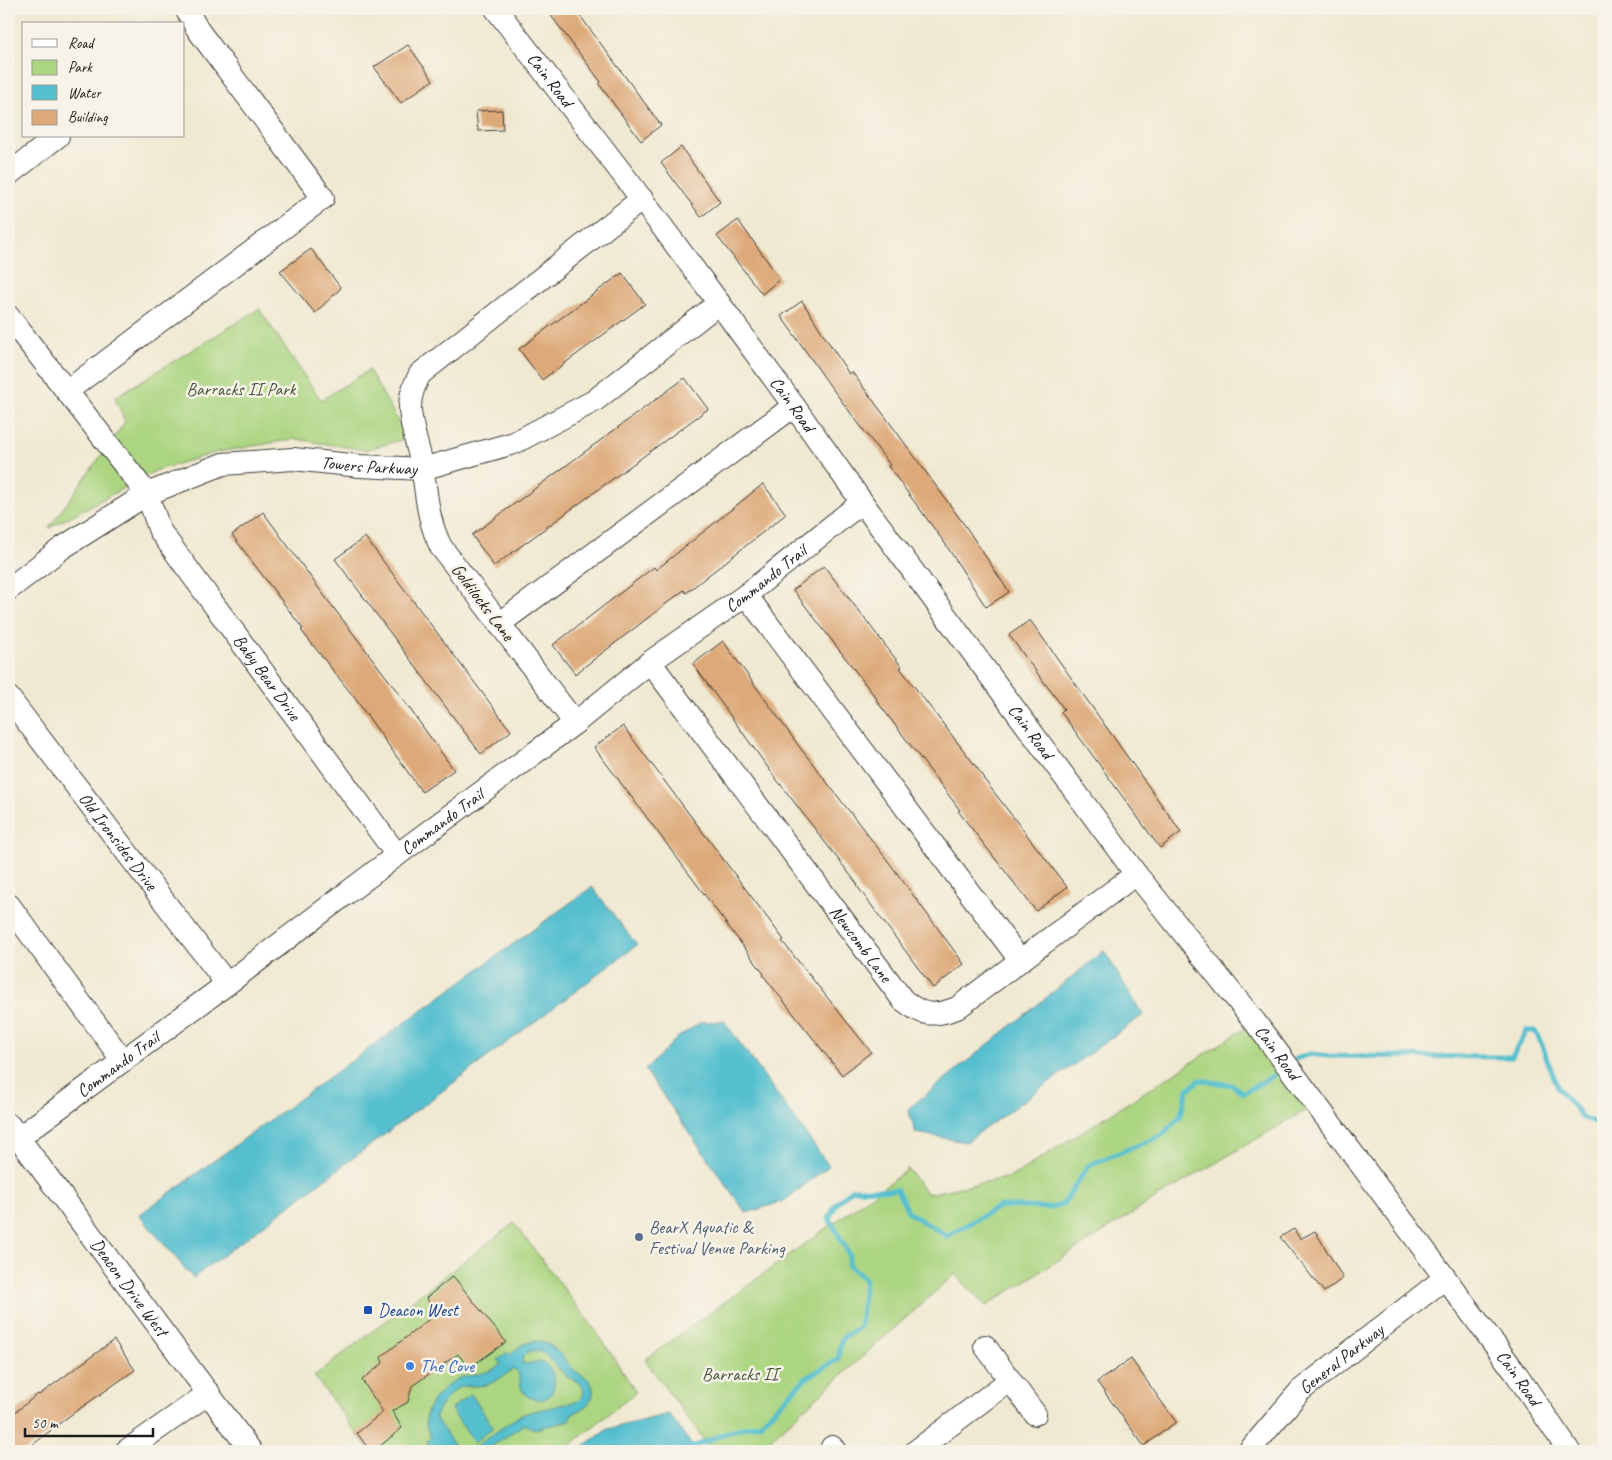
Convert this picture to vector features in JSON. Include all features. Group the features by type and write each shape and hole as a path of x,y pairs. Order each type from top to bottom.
{"street":[{"path":"66,391 323,198 191,36 186,9"},
{"name":"Cain Road","path":"496,9 642,199 719,303 862,502 1136,874 1255,1022 1514,1372 1569,1451"},
{"path":"9,174 55,138"},
{"name":"Goldilocks Lane","path":"575,723 441,547 434,533 429,518 422,468 410,407 412,389 420,374 642,199"},
{"name":"Towers Parkway","path":"9,589 62,548 147,494 223,464 293,459 360,466 422,468 514,442 594,401 719,303"},
{"name":"Baby Bear Drive","path":"9,317 147,494 160,531 397,855"},
{"path":"499,624 794,406"},
{"name":"Commando Trail","path":"14,1132 123,1061 227,984 575,723 650,662 746,595 862,502"},
{"path":"746,595 1020,960"},
{"name":"Newcomb Lane","path":"650,662 903,1000 914,1009 928,1014 942,1013 957,1008 1136,874"},
{"name":"Old Ironsides Drive","path":"9,698 227,984"},
{"path":"9,905 123,1061"},
{"name":"Deacon Drive West","path":"14,1132 251,1451"},
{"name":"General Parkway","path":"1249,1451 1300,1391 1444,1278"},
{"path":"984,1346 1035,1414"},
{"path":"916,1451 1010,1380"},
{"path":"126,1451 209,1393"}],"green space":[{"name":"Barracks II Park","path":"259,309 321,400 369,370 408,438 365,450 295,439 218,452 157,470 49,528 125,422 115,397"},
{"name":"Barracks II","path":"1255,1022 1316,1104 1158,1197 986,1306 955,1274 757,1451 712,1451 645,1360 908,1169 927,1194 1011,1177"},
{"path":"514,1223 596,1331 636,1392 563,1451 370,1451 314,1376"}],"water":[{"path":"592,887 637,945 193,1278 139,1215"},
{"path":"1104,951 1143,1015 966,1142 916,1133 908,1109"},
{"path":"724,1021 829,1166 784,1201 746,1213 645,1070 677,1038 701,1022"},
{"path":"534,1341 552,1347 573,1369 590,1381 593,1394 585,1407 571,1414 569,1421 535,1429 524,1424 485,1451 469,1451 519,1416 578,1401 583,1396 583,1387 566,1376 546,1355 535,1351 529,1352 523,1356 522,1363 543,1363 553,1375 554,1387 548,1397 537,1399 526,1395 521,1388 518,1372 515,1369 488,1384 460,1387 450,1395 436,1414 436,1419 458,1451 438,1449 433,1451 427,1441 431,1438 426,1418 428,1409 439,1393 449,1384 460,1378 496,1368 501,1364 498,1360 507,1352 510,1355 521,1345"},
{"path":"471,1394 493,1427 474,1443 451,1409"},
{"path":"669,1414 696,1451 577,1451 608,1429"}],"building":[{"path":"546,9 575,9 661,125 641,141 599,84 601,82"},
{"path":"408,45 433,80 401,103 374,67"},
{"path":"502,110 503,130 478,131 476,111"},
{"path":"681,147 720,202 701,217 661,163"},
{"path":"738,220 780,279 762,294 717,236"},
{"path":"311,249 341,288 315,313 280,271"},
{"path":"622,273 645,304 542,380 519,349"},
{"path":"802,301 849,374 852,372 898,434 966,527 1009,592 986,607 944,542 888,466 890,465 831,387 781,316"},
{"path":"685,378 708,409 494,566 472,535"},
{"path":"763,484 786,514 686,593 684,590 575,674 553,645 654,567 656,570"},
{"path":"263,512 454,770 422,792 354,697 301,630 303,629 232,535"},
{"path":"365,537 511,731 481,754 335,559"},
{"path":"824,566 1067,887 1036,911 958,811 960,810 793,590"},
{"path":"1030,620 1181,832 1160,848 1061,712 1064,709 1009,635"},
{"path":"723,641 798,745 888,861 964,964 933,988 858,885 774,776 693,664"},
{"path":"623,726 784,940 782,941 871,1052 842,1075 763,975 594,747"},
{"path":"1294,1229 1300,1239 1315,1231 1343,1278 1324,1292 1280,1237"},
{"name":"The Cove","path":"453,1276 506,1342 469,1368 458,1354 412,1386 408,1402 392,1411 402,1428 374,1451 370,1451 357,1433 383,1412 362,1380 383,1363 381,1357 437,1313 426,1298"},
{"path":"114,1340 135,1370 65,1419 25,1451 9,1451 9,1417"},
{"path":"1131,1359 1176,1422 1144,1446 1097,1382"}],"waterway":[{"path":"1296,1059 1310,1054 1328,1056 1512,1057 1526,1031 1535,1031 1558,1088 1583,1118 1603,1125"},
{"path":"690,1451 693,1447 731,1431 761,1423 805,1379 838,1359 842,1338 860,1327 865,1279 848,1265 849,1254 829,1218 837,1203 852,1189 897,1190 909,1213 947,1236 1000,1206 1051,1208 1063,1204 1089,1165 1161,1136 1180,1117 1188,1089 1200,1080 1232,1085 1243,1093 1273,1076"}],"place":[{"name":"BearX Aquatic & Festival Venue Parking","path":"639,1237"},
{"name":"Deacon West","path":"368,1310"},
{"name":"The Cove","path":"410,1366"}]}
